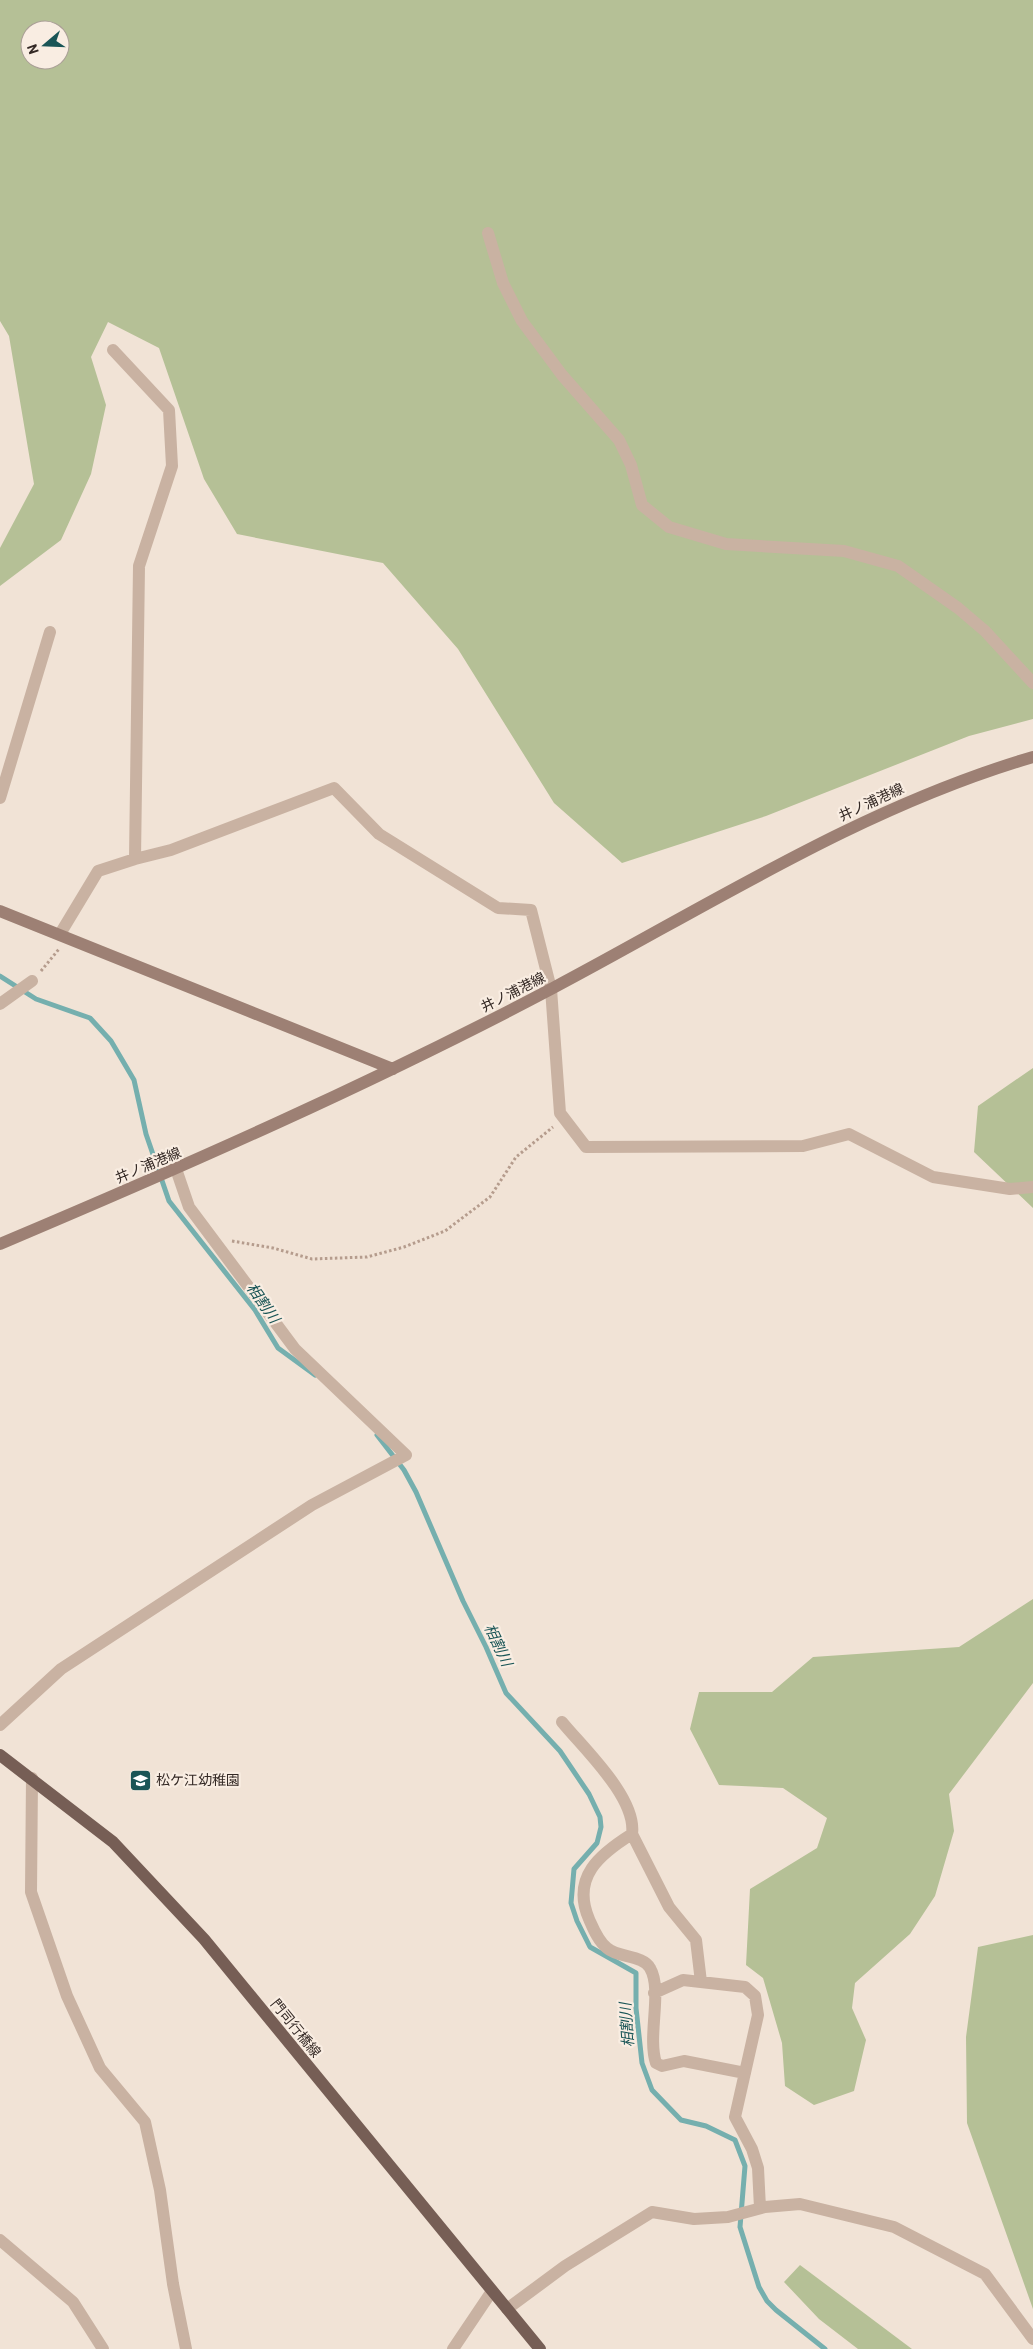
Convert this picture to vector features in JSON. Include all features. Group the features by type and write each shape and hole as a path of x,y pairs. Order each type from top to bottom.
{"main road":[{"name":"井ノ浦港線","path":"0,1244 176,1169 393,1069 551,989 865,820 991,769 1033,757"},
{"path":"0,911 393,1069"},
{"name":"門司行橋線","path":"0,1755 113,1842 204,1939 540,2349"}],"street":[{"path":"488,234 503,283 522,321 562,376 619,440 631,465 642,505 669,527 726,544 844,551 898,566 958,608 985,631 1033,682"},
{"path":"113,350 169,410 172,466 139,566 135,859"},
{"path":"0,798 50,632"},
{"path":"64,936 98,871 172,850 334,788 379,834 498,908 531,910 551,989 560,1113 586,1147 803,1146 849,1134 933,1177 1010,1189 1033,1187"},
{"path":"0,1004 32,981"},
{"path":"0,1725 61,1669 312,1505 406,1455 295,1349 189,1207 176,1169"},
{"path":"562,1722 624,1800 634,1824 632,1834 669,1907 696,1940 701,1982"},
{"path":"32,1778 32,1892 67,1996 100,2068 145,2122 160,2190 173,2284 186,2349"},
{"path":"632,1834 605,1851 586,1878 582,1896 585,1910 594,1930 606,1947 620,1956 639,1960 650,1967 654,1979 653,2041 656,2063 662,2066 684,2061 745,2073"},
{"path":"654,1993 683,1980 745,1987 755,1996 758,2015 735,2117 752,2149 758,2168 760,2208"},
{"path":"507,2309 565,2266 652,2212 694,2218 728,2216 760,2208 800,2204 894,2227 985,2274 1033,2339"},
{"path":"0,2240 73,2302 103,2349"},
{"path":"453,2349 492,2291"}],"path":[{"path":"32,981 64,936"},
{"path":"214,1238 273,1248 312,1259 367,1257 404,1246 445,1231 490,1197 516,1157 563,1119"}],"green space":[{"path":"0,0 1033,0 1033,719 969,736 766,816 622,863 554,803 458,649 383,563 237,534 204,479 159,348 108,322 91,357 106,405 91,474 61,540 0,586 0,548 34,484 9,336 0,321"},
{"path":"1033,1068 1033,1208 974,1152 978,1106"},
{"path":"1033,1599 1033,1683 949,1794 954,1831 935,1896 910,1934 855,1983 852,2008 866,2040 854,2091 814,2105 785,2086 782,2043 763,1978 746,1965 750,1889 817,1848 827,1818 783,1788 719,1785 690,1729 699,1692 772,1692 813,1657 959,1647"},
{"path":"1033,1935 1033,2309 967,2123 966,2037 978,1947"},
{"path":"800,2265 912,2349 858,2349 819,2319 784,2282"}],"waterway":[{"name":"相割川","path":"0,976 36,999 90,1018 111,1041 134,1080 146,1134 169,1201 255,1310 278,1348 315,1375"},
{"name":"相割川","path":"377,1435 404,1470 416,1492 463,1601 506,1693 560,1751 589,1794 600,1817 601,1827 597,1843 574,1869 571,1903 577,1921 590,1947 636,1973 636,2008 642,2063 652,2090 681,2120 706,2126 735,2140 745,2166 740,2227 759,2287 767,2301 776,2310 825,2349"}],"place":[{"name":"松ケ江幼稚園","path":"140,1780"}]}
